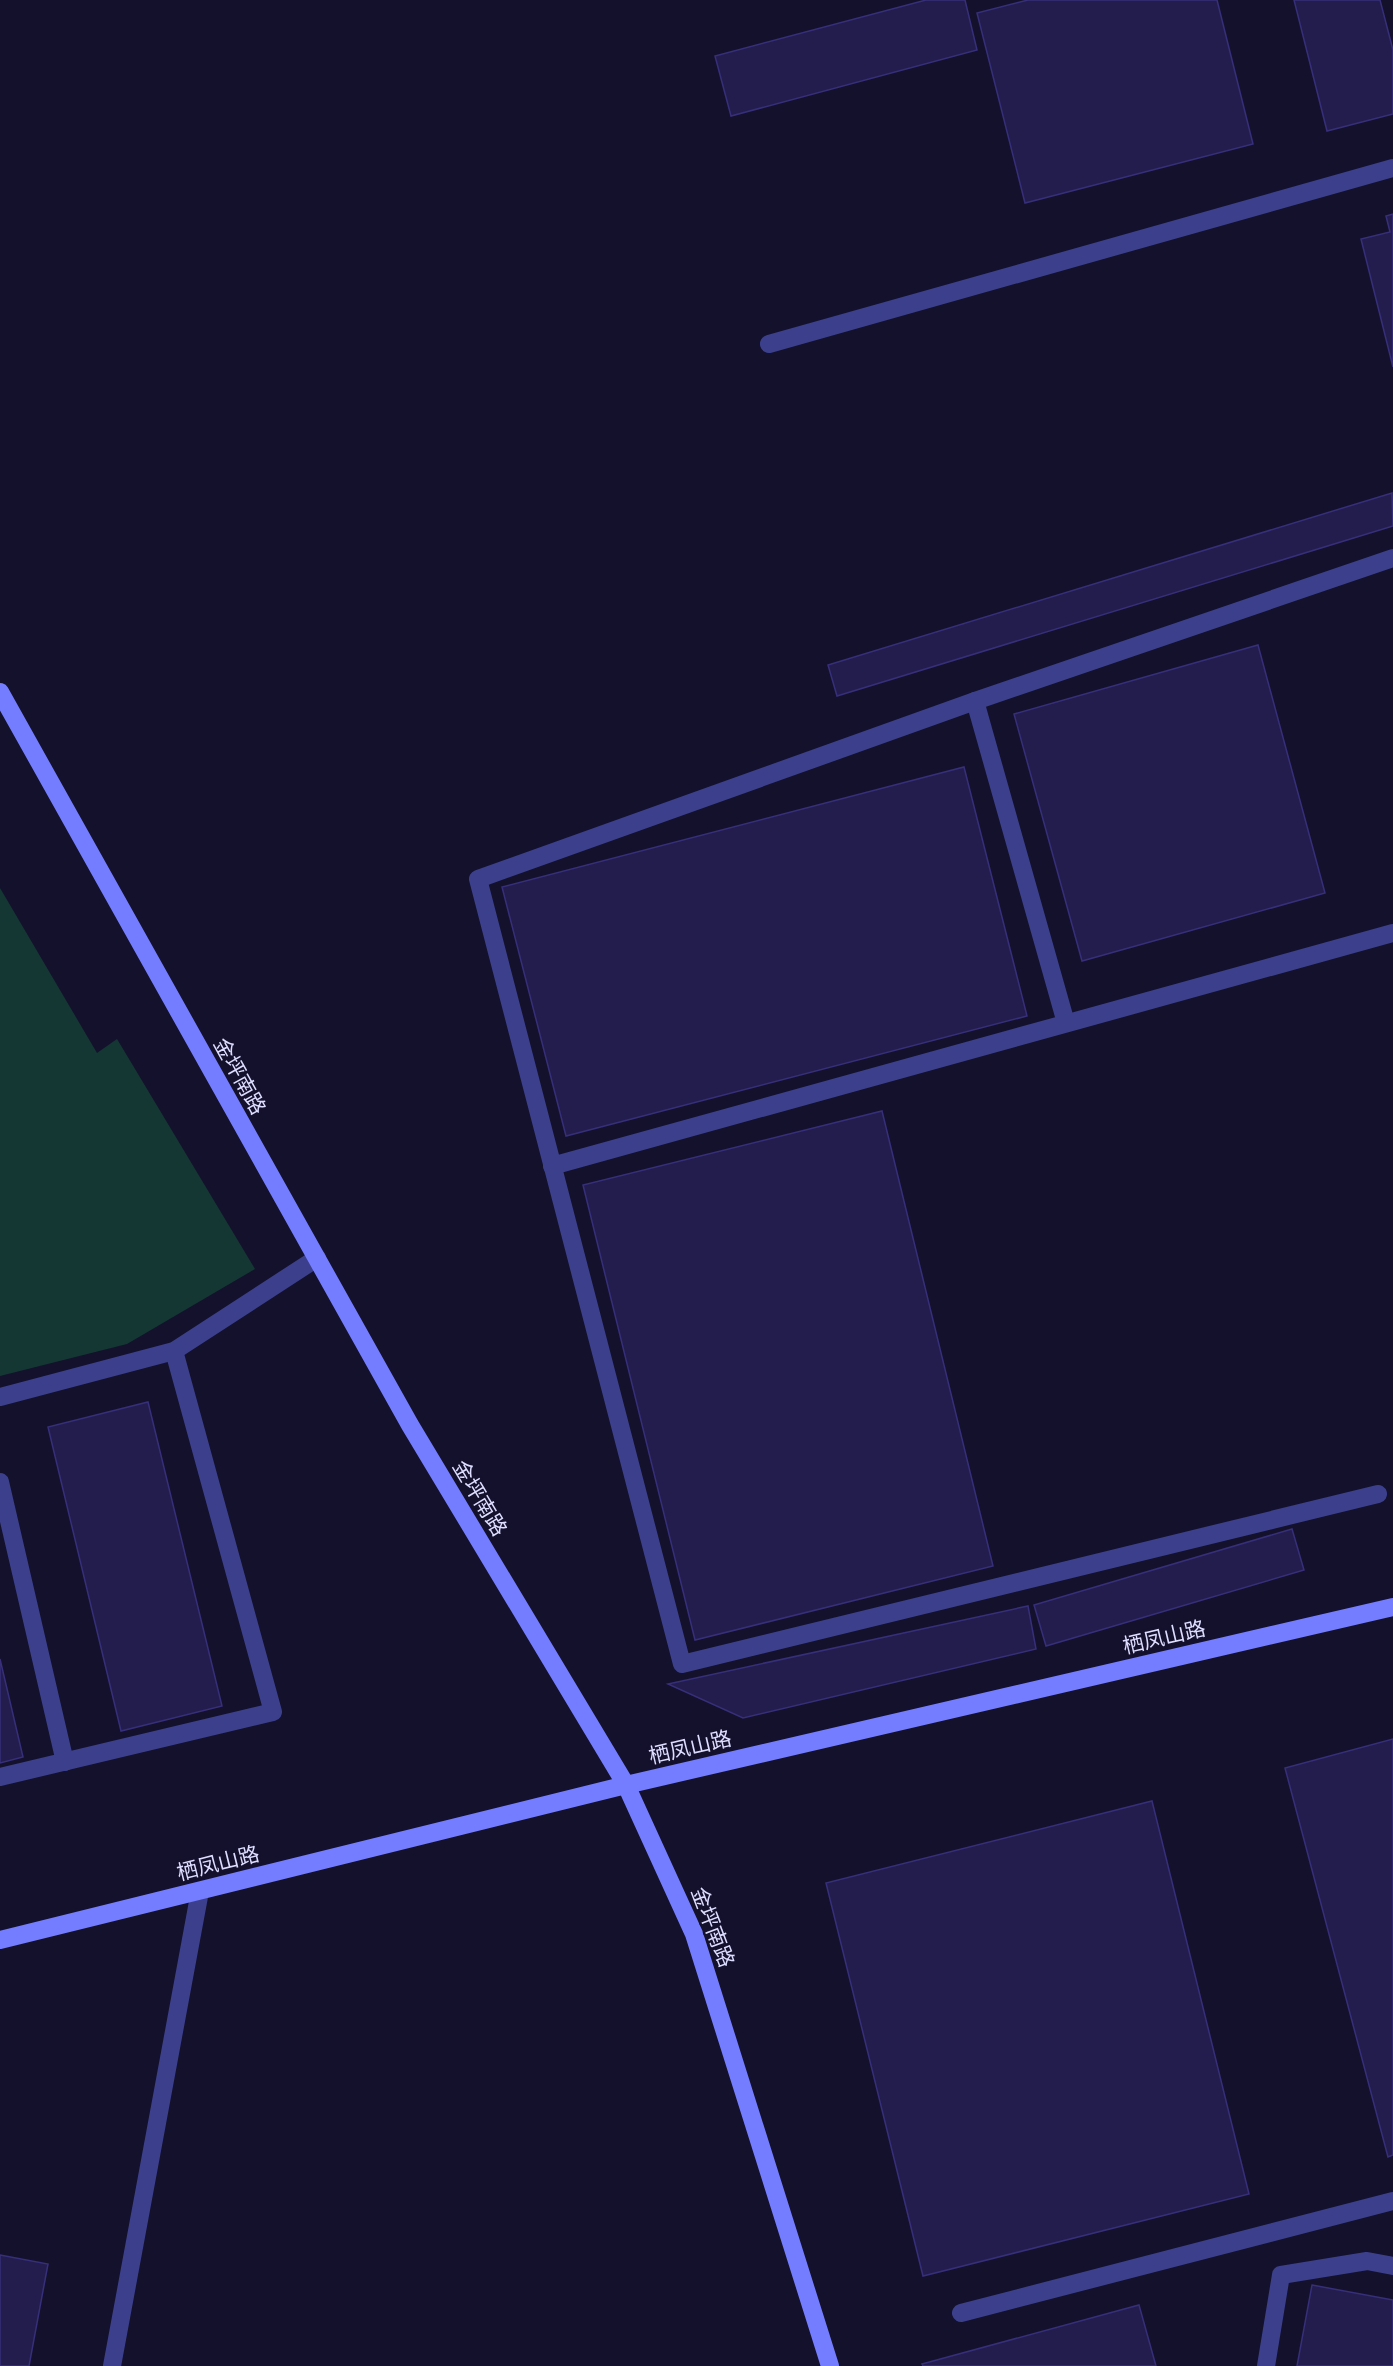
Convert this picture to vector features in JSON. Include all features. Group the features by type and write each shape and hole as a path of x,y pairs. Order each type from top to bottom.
{"street":[{"path":"769,344 1393,168"},
{"path":"1378,1494 682,1664 478,879 975,701 1393,558"},
{"name":"金坪南路","path":"0,692 410,1425 626,1785 694,1934 830,2366"},
{"path":"975,701 1066,1023"},
{"path":"552,1166 1393,933"},
{"path":"0,1396 174,1351 317,1258"},
{"path":"0,1777 273,1712 174,1351"},
{"path":"0,1482 65,1762"},
{"name":"栖凤山路","path":"0,1940 626,1785 1393,1607"},
{"path":"112,2366 200,1891"},
{"path":"961,2313 1393,2201"},
{"path":"1266,2366 1281,2275 1367,2261 1393,2266"}],"green space":[{"path":"0,888 97,1053 117,1039 255,1269 127,1344 0,1376"}],"building":[{"path":"926,0 965,0 977,50 731,116 715,56"},
{"path":"1028,0 1217,0 1253,144 1025,203 977,13"},
{"path":"1294,0 1380,0 1393,50 1393,114 1327,131"},
{"path":"1393,214 1393,367 1361,239 1390,232 1386,216"},
{"path":"1392,493 1393,526 837,696 828,665"},
{"path":"1258,645 1325,893 1082,961 1014,714"},
{"path":"964,767 1027,1016 566,1136 502,887"},
{"path":"882,1111 993,1566 695,1640 583,1185"},
{"path":"148,1402 222,1706 121,1731 48,1427"},
{"path":"1292,1529 1304,1570 1046,1646 1034,1605"},
{"path":"1028,1606 1036,1649 743,1718 668,1684"},
{"path":"0,1659 23,1757 0,1763"},
{"path":"1393,1739 1393,2155 1388,2157 1285,1768"},
{"path":"1152,1801 1249,2194 923,2276 826,1883"},
{"path":"0,2255 48,2264 29,2366 0,2366"},
{"path":"1312,2285 1393,2300 1393,2366 1297,2366"},
{"path":"1139,2305 1156,2366 923,2366 922,2364"}]}
